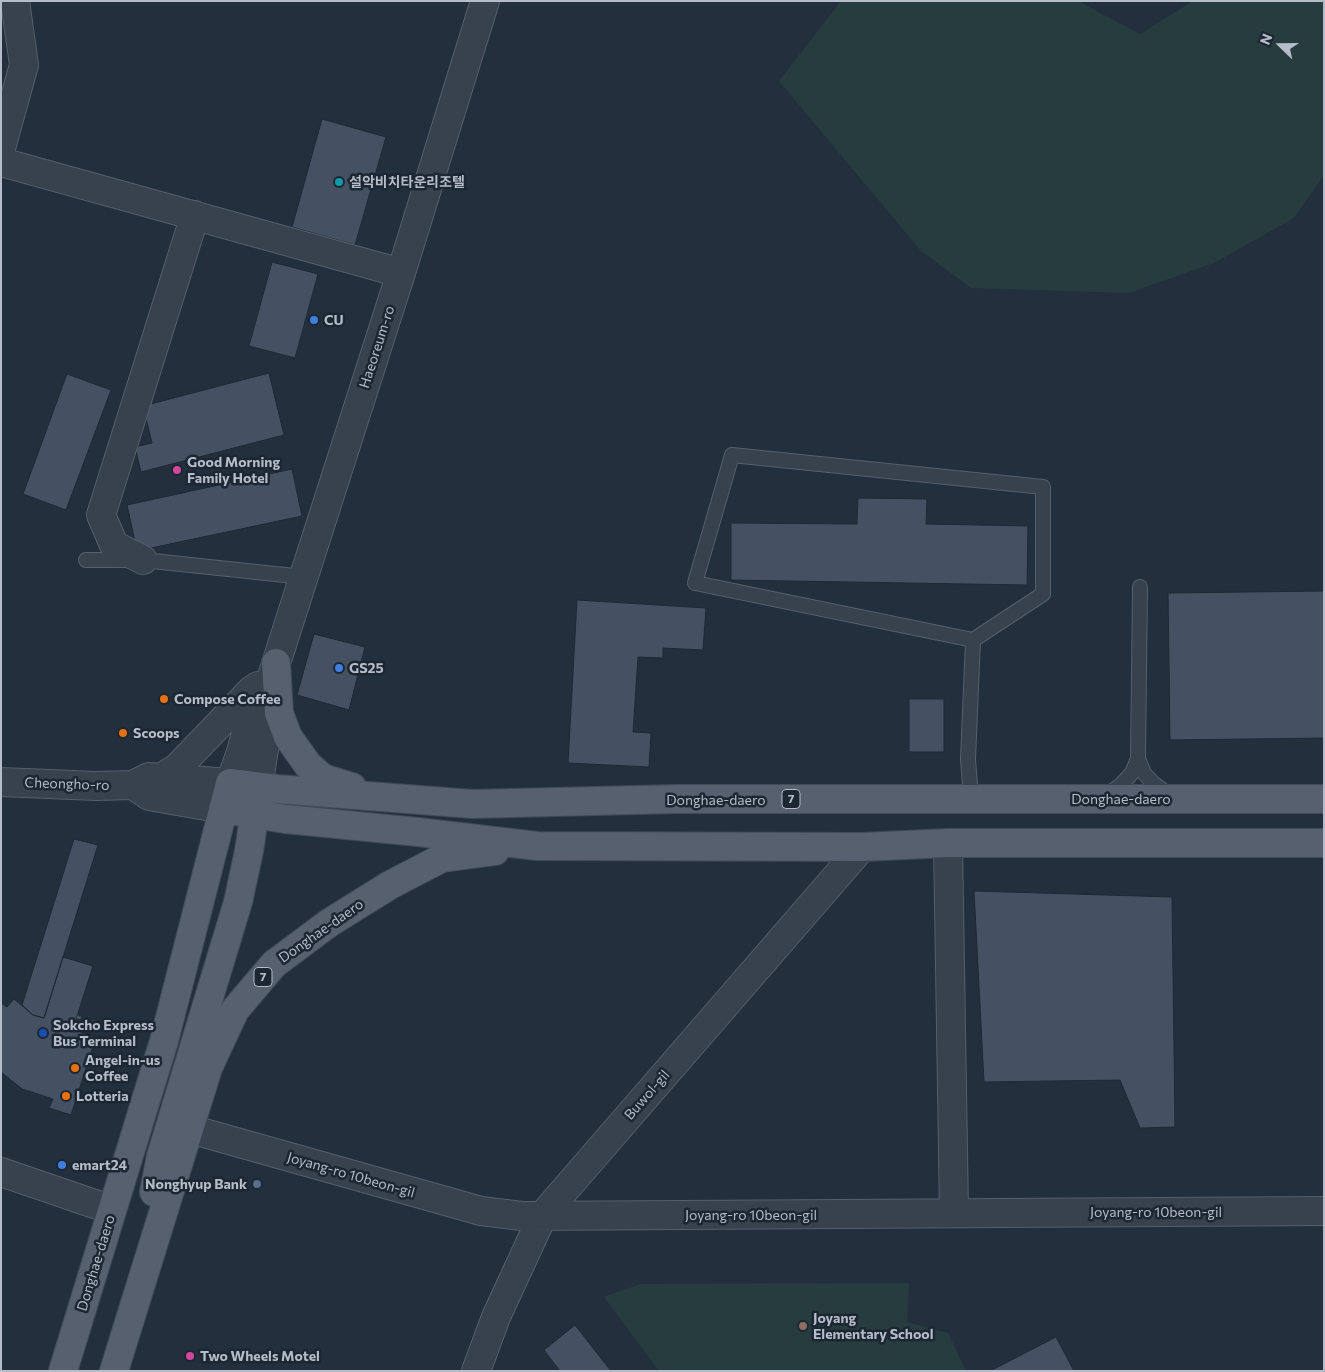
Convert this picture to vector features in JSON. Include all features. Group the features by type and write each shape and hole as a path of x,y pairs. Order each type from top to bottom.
{"main road":[{"path":"271,677 279,713 288,737 308,765 323,778 385,798"},
{"name":"Donghae-daero","path":"148,1264 154,1194 161,1156 238,902 255,815 258,787"},
{"name":"Donghae-daero","path":"226,796 258,787 472,804 677,799 1324,799"},
{"name":"Donghae-daero","path":"226,796 255,815 537,846 862,847 948,843 1324,843"},
{"name":"Donghae-daero","path":"63,1371 164,1041 226,796"},
{"name":"Donghae-daero","path":"114,1371 208,1068 236,1010 274,964 329,923 390,885 442,858 537,846"}],"street":[{"path":"1,148 24,65 15,1"},
{"name":"Haeoreum-ro","path":"226,796 251,715 271,677 304,577 401,274 485,1"},
{"path":"1,162 401,274"},
{"path":"143,560 114,545 101,515 194,216"},
{"path":"161,778 178,767 252,690 271,677"},
{"name":"Haeoreum-ro","path":"258,787 269,718 271,677"},
{"name":"Cheongho-ro","path":"1,782 96,786 133,785 149,777 161,778 226,796"},
{"path":"133,785 149,796 226,796"},
{"path":"948,843 954,1213"},
{"name":"Buwol-gil","path":"476,1371 496,1317 543,1215 862,847"},
{"name":"Joyang-ro 10beon-gil","path":"190,1128 481,1211 522,1216 1324,1211"},
{"path":"1,1172 112,1210"}],"lane":[{"path":"732,455 1043,487 1044,594 973,640 695,583 732,455"},
{"path":"86,560 143,560 304,577"},
{"path":"1097,799 1121,785 1132,773 1138,759 1140,587"},
{"path":"971,799 968,759 973,640"},
{"path":"1138,759 1144,773 1153,784 1176,799"}],"path":[{"path":"77,1017 122,1030"}],"green space":[{"path":"841,1 1078,1 1140,34 1193,1 1324,1 1324,175 1294,218 1214,263 1129,293 971,288 921,251 779,81"},
{"path":"909,1283 907,1322 948,1333 966,1371 659,1371 604,1297 640,1284"}],"building":[{"name":"설악비치타운리조텔","path":"322,119 386,137 355,245 292,227"},
{"path":"272,262 318,274 295,358 249,346"},
{"path":"269,373 284,435 141,472 135,447 152,443 143,406"},
{"path":"67,374 111,390 66,510 23,494"},
{"path":"292,469 302,516 137,551 127,505"},
{"path":"858,498 927,499 926,524 1028,526 1027,585 731,580 731,523 857,524"},
{"path":"1324,591 1324,738 1170,740 1168,593"},
{"path":"577,600 706,608 703,650 663,648 663,658 638,657 633,732 651,733 649,767 568,763"},
{"path":"314,634 365,647 349,710 297,695"},
{"path":"909,699 944,699 944,752 909,752"},
{"path":"74,839 98,845 44,1018 33,1015 22,1005"},
{"path":"974,891 1172,897 1175,1127 1140,1128 1120,1080 984,1082"},
{"name":"Sokcho Express Bus Terminal","path":"63,957 93,966 73,1029 96,1037 71,1115 49,1108 53,1099 22,1089 1,1072 1,1003 7,1007 14,999 33,1015 44,1018"},
{"path":"575,1325 611,1371 560,1371 544,1350"},
{"path":"1056,1337 1074,1371 990,1371"}],"place":[{"name":"설악비치타운리조텔","path":"339,182"},
{"name":"CU","path":"314,320"},
{"name":"Good Morning Family Hotel","path":"177,470"},
{"name":"GS25","path":"339,668"},
{"name":"Compose Coffee","path":"164,699"},
{"name":"Scoops","path":"123,733"},
{"name":"Sokcho Express Bus Terminal","path":"43,1033"},
{"name":"Angel-in-us Coffee","path":"75,1068"},
{"name":"Lotteria","path":"66,1096"},
{"name":"emart24","path":"62,1165"},
{"name":"Nonghyup Bank","path":"257,1184"},
{"name":"Joyang Elementary School","path":"803,1326"},
{"name":"Two Wheels Motel","path":"190,1356"}]}
